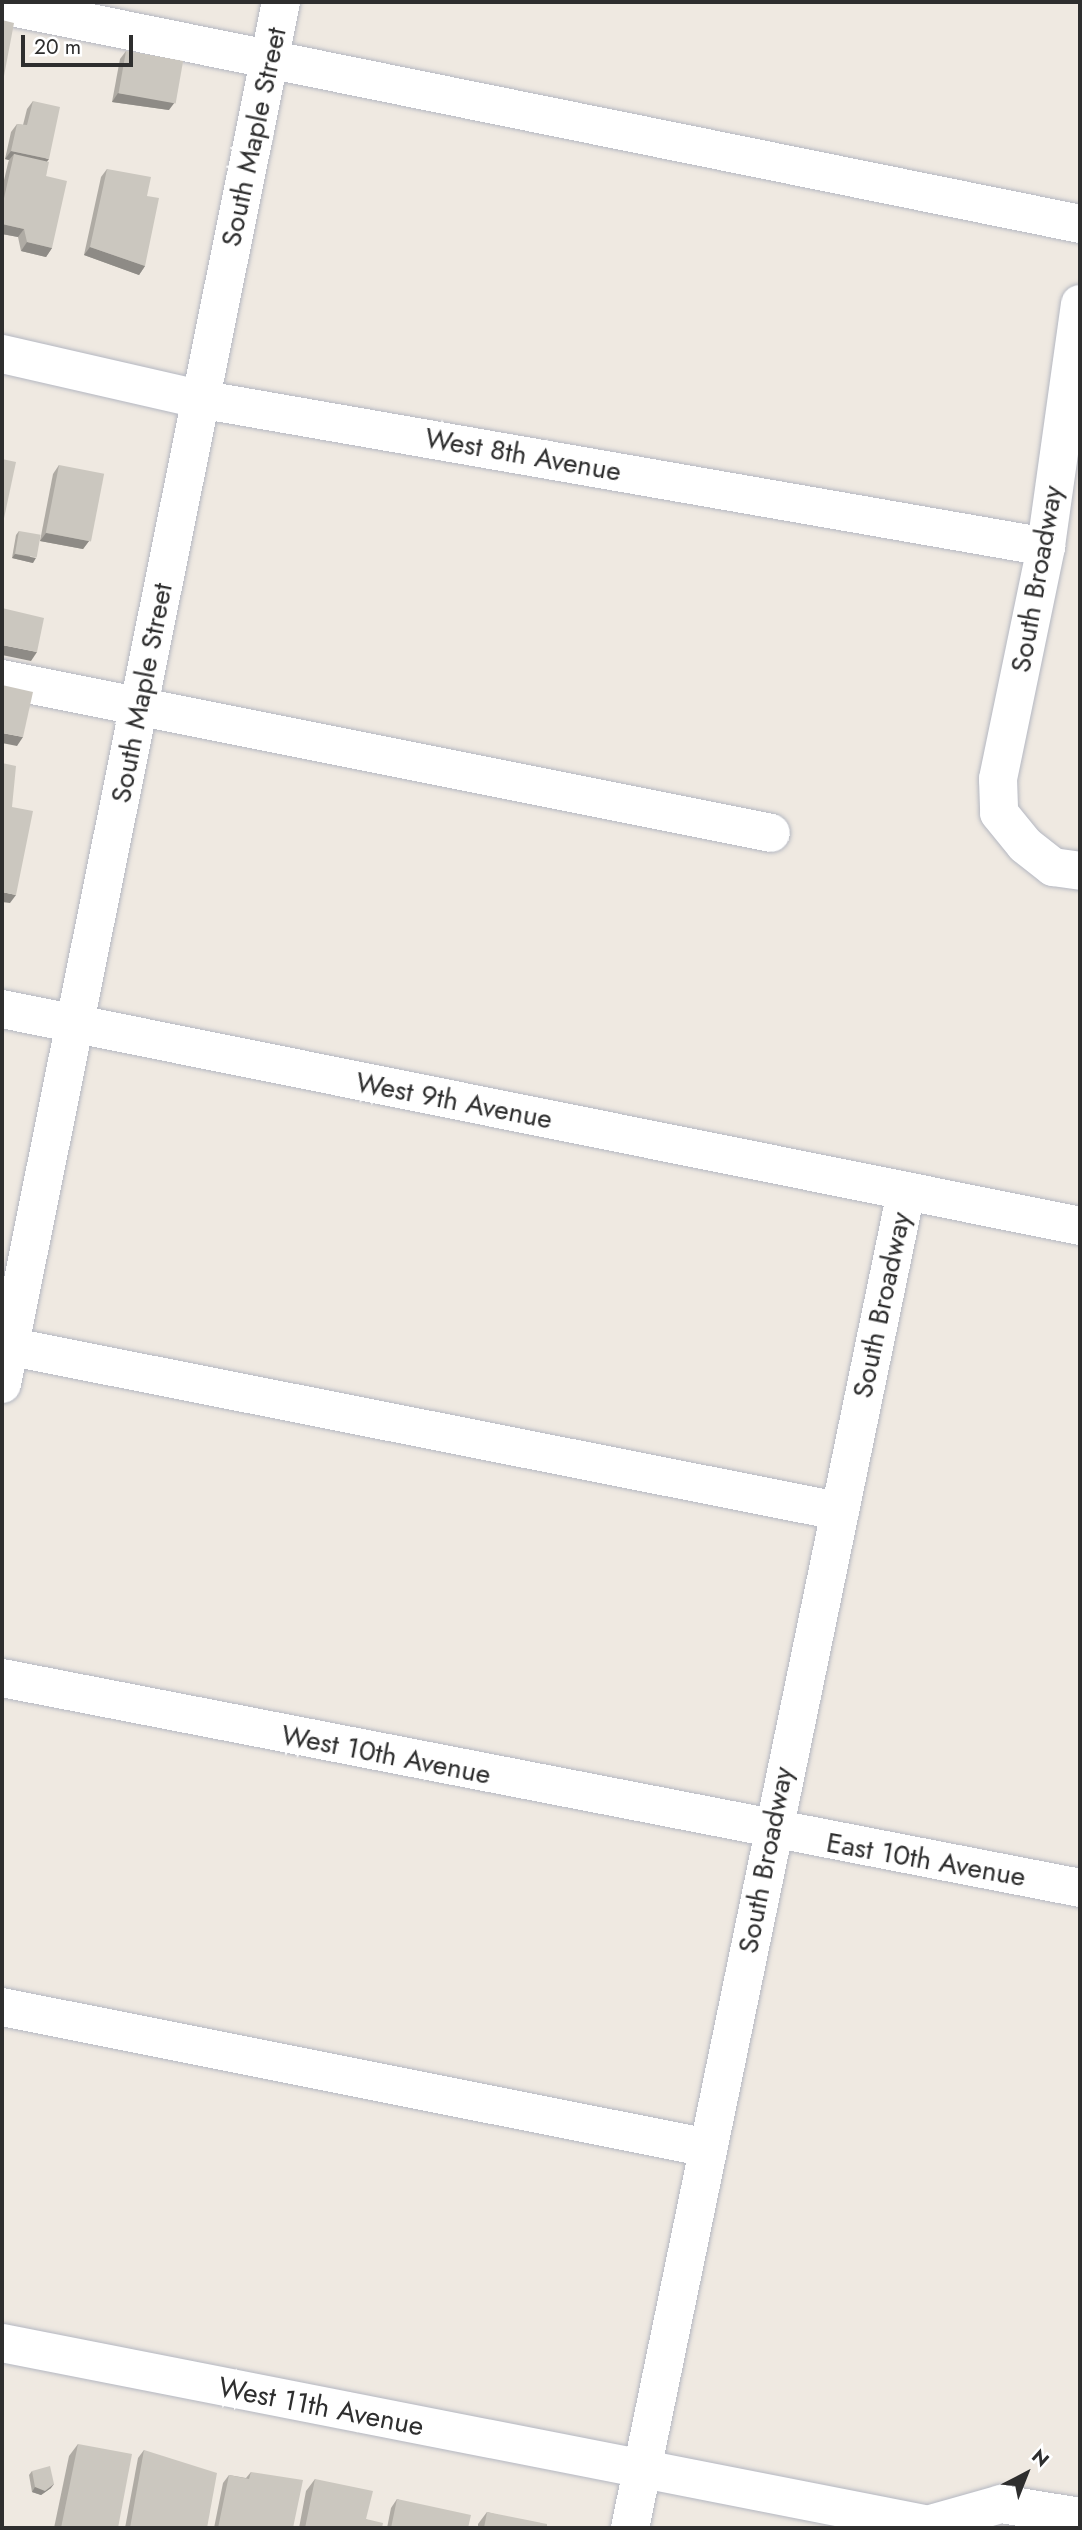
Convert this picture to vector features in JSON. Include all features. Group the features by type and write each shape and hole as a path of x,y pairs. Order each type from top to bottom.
{"street":[{"name":"South Maple Street","path":"2,1384 6,1346 76,1026 199,399 281,2"},
{"path":"2,5 1080,224"},
{"name":"South Broadway","path":"1080,304 1046,547 998,779 999,813 1025,845 1053,867 1080,871"},
{"name":"West 8th Avenue","path":"2,354 199,399 1046,547"},
{"path":"2,679 771,833"},
{"name":"West 9th Avenue","path":"2,1009 1080,1226"},
{"name":"South Broadway","path":"630,2528 771,1831 906,1192"},
{"path":"6,1346 838,1511"},
{"name":"West 10th Avenue","path":"2,1678 771,1831"},
{"name":"East 10th Avenue","path":"771,1831 1080,1888"},
{"path":"2,2007 708,2148"},
{"name":"West 11th Avenue","path":"2,2343 641,2472 939,2525"},
{"path":"939,2525 1001,2504 1080,2517"}],"building":[{"path":"2,20 14,23 4,76 2,76"},
{"path":"126,51 183,61 176,103 119,93"},
{"path":"33,101 60,107 49,159 11,151 17,124 27,125"},
{"path":"14,154 49,162 46,176 67,181 52,248 27,242 24,229 2,224 2,207"},
{"path":"107,169 151,177 147,196 159,198 145,266 90,247"},
{"path":"2,459 16,462 3,523 2,523"},
{"path":"59,465 104,474 91,542 46,533"},
{"path":"19,531 41,535 37,557 15,554"},
{"path":"2,608 44,618 37,652 2,645"},
{"path":"2,685 33,692 23,737 2,733"},
{"path":"2,763 16,766 12,807 33,811 16,895 2,892"},
{"path":"78,2444 132,2454 118,2528 61,2528"},
{"path":"144,2450 217,2473 207,2528 130,2528"},
{"path":"50,2466 54,2484 45,2491 35,2487 32,2471"},
{"path":"251,2472 303,2480 293,2528 218,2528 229,2475 249,2479"},
{"path":"315,2479 373,2491 366,2519 383,2523 382,2528 305,2528"},
{"path":"397,2499 471,2515 468,2528 391,2528"},
{"path":"487,2512 547,2524 547,2528 484,2528"}]}
